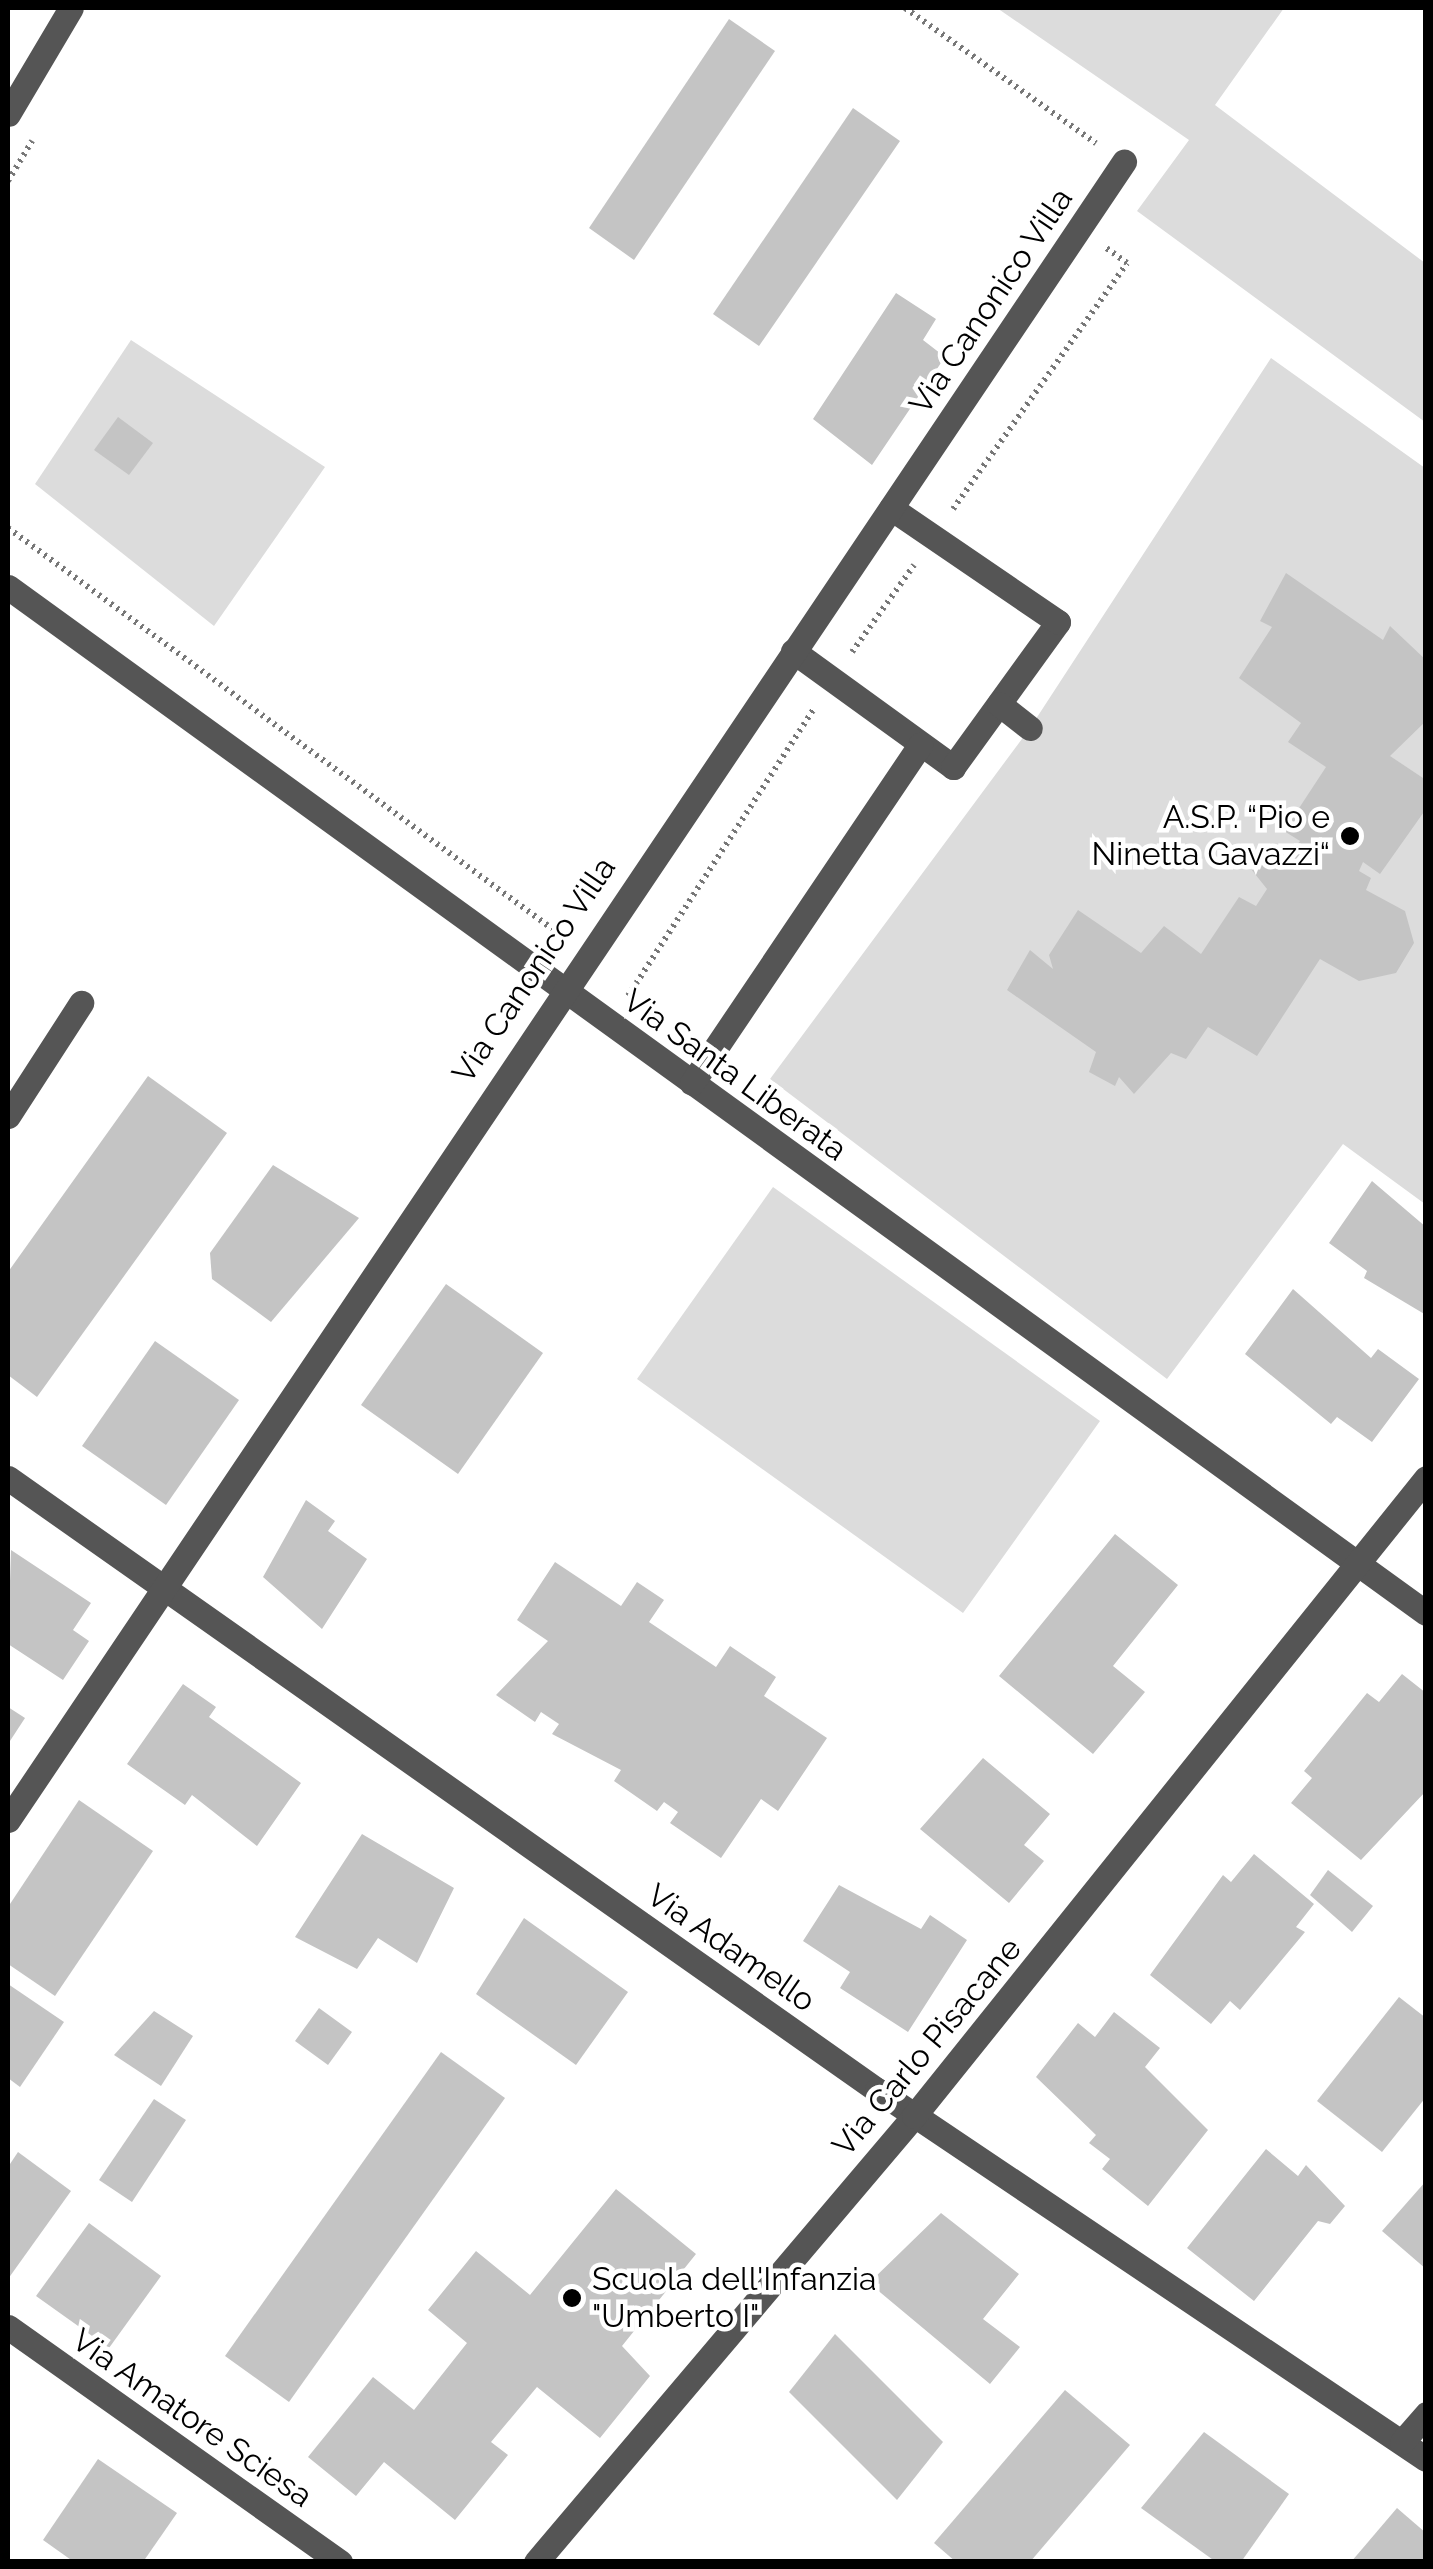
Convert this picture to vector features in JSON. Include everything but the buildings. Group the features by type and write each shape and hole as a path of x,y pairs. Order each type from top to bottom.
{"street":[{"path":"8,114 70,8"},
{"name":"Via Canonico Villa","path":"8,1820 561,986 1124,162"},
{"path":"793,651 953,766 1058,622 890,508"},
{"name":"Via Santa Liberata","path":"8,587 1426,1614"},
{"path":"999,704 1030,728"},
{"path":"692,1083 920,745"},
{"path":"8,1116 81,1004"},
{"name":"Via Adamello","path":"8,1478 914,2116 1426,2460"},
{"name":"Via Carlo Pisacane","path":"536,2562 914,2116 1361,1568 1426,1478"},
{"name":"Via Amatore Sciesa","path":"8,2326 340,2562"},
{"path":"1402,2442 1426,2414"}],"path":[{"path":"906,8 1124,162"},
{"path":"613,991 626,1000 833,680 1127,263 1079,228"},
{"path":"8,528 564,938"}],"shaded area":[{"path":"997,8 1284,8 1215,105 1425,263 1425,422 1137,211 1189,140"},
{"path":"131,340 325,467 214,626 35,484"},
{"path":"1271,358 1425,468 1425,1204 1343,1144 1167,1379 770,1079 1030,728"},
{"path":"773,1187 1100,1421 963,1613 637,1379"}],"place":[{"name":"A.S.P. “Pio e Ninetta Gavazzi“","path":"1350,836"},
{"name":"Scuola dell'Infanzia \"Umberto I\"","path":"572,2298"}]}
